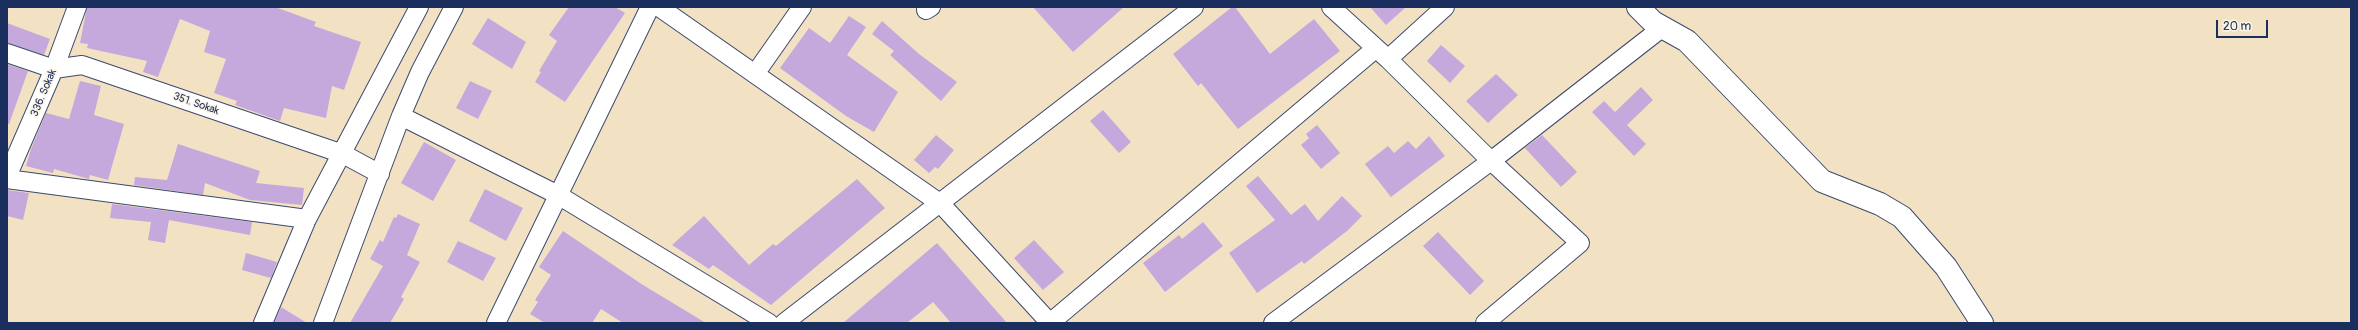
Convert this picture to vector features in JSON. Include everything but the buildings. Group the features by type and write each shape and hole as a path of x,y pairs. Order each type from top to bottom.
{"street":[{"name":"336. Sokak","path":"7,178 54,69 77,7"},
{"path":"263,323 307,219 420,7"},
{"path":"323,323 401,116 420,72 454,7"},
{"path":"496,323 650,7"},
{"path":"659,7 941,204 1050,323 1381,54 1445,7"},
{"path":"755,74 802,7"},
{"path":"784,323 941,204 1194,7"},
{"path":"1331,7 1491,161 1580,243 1485,323"},
{"path":"1638,7 1653,22 1687,41 1822,182 1880,204 1902,217 1946,267 1982,323"},
{"path":"1273,323 1491,161 1663,27"},
{"name":"351. Sokak","path":"7,53 54,69 82,66 342,154 380,174"},
{"path":"401,116 558,196 769,323"},
{"path":"7,178 307,219"}]}
